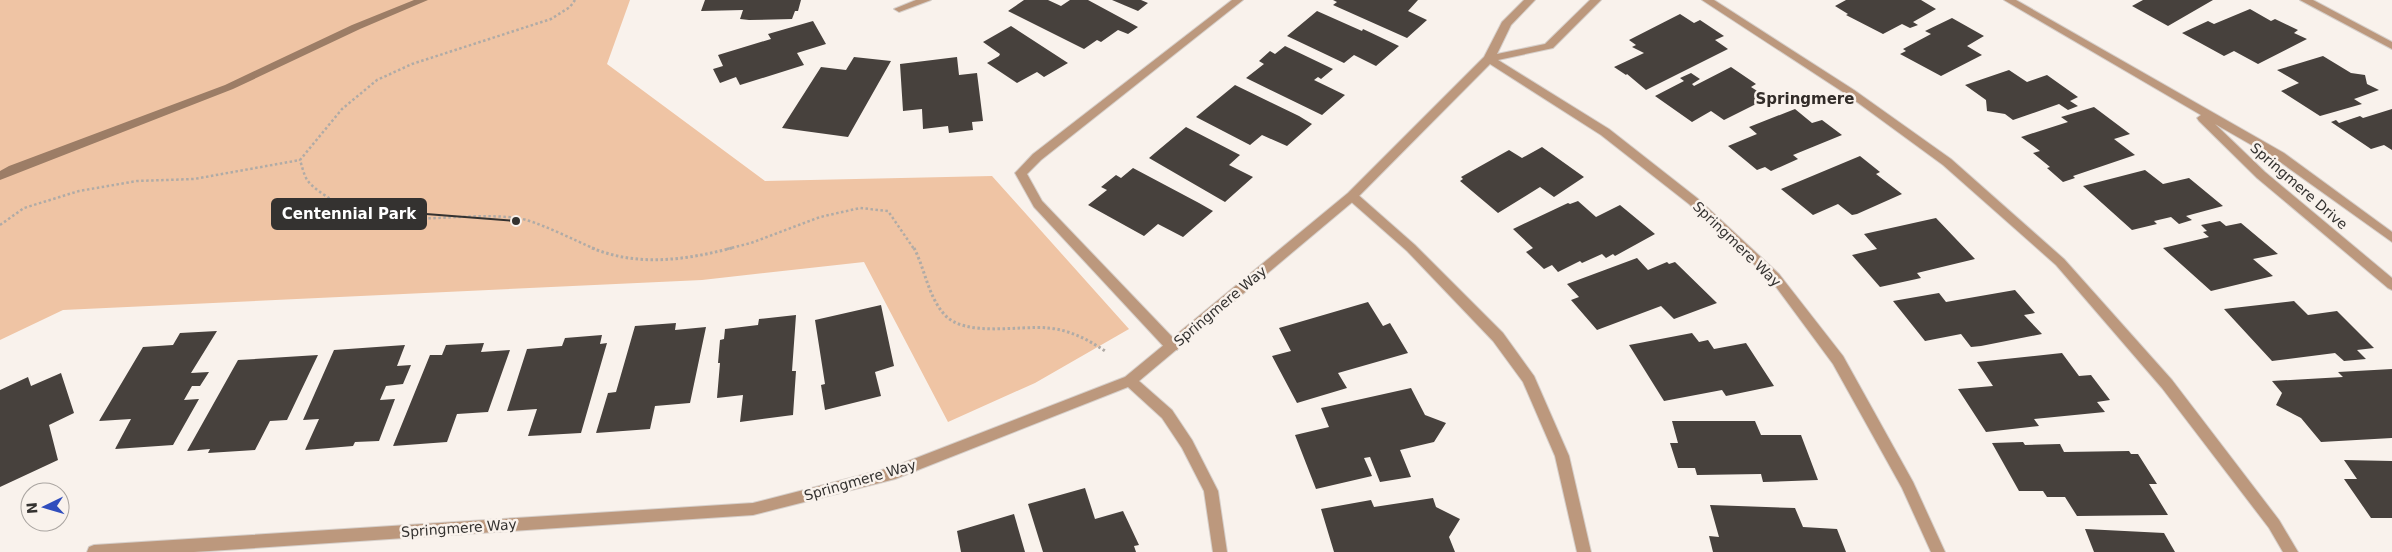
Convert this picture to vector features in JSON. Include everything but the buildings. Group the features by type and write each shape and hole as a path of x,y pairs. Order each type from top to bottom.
{"street":[{"path":"899,10 926,0"},
{"path":"1172,346 1038,204 1021,173 1037,157 1238,0"},
{"name":"Springmere Way","path":"94,552 753,509 895,473 1130,381 1352,196 1489,59 1506,24 1530,0"},
{"path":"1489,59 1549,46 1596,0"},
{"path":"1707,0 1850,92 1947,162 2060,262 2167,384 2274,524 2291,552"},
{"name":"Springmere Drive","path":"2009,0 2096,49 2190,106 2280,156 2392,238"},
{"path":"2305,0 2392,46"},
{"name":"Springmere Way","path":"1489,59 1605,132 1693,201 1775,277 1838,360 1908,486 1938,552"},
{"name":"Springmere Drive","path":"2190,106 2261,175 2392,284"},
{"path":"1352,196 1411,248 1498,337 1529,380 1562,456 1584,552"},
{"path":"1130,381 1167,414 1187,444 1211,491 1220,552"}],"path":[{"path":"0,226 14,212 48,199 130,182 191,180 300,160 342,109 377,80 412,64 551,19 570,7 575,0"},
{"path":"300,160 308,181 323,194 343,207 369,216 395,218 488,215 520,218 607,254 644,260 676,259 716,252 751,243 820,217 860,208 888,211 916,252 935,300 950,320 980,327 1048,328 1081,335 1105,351"}],"shaded area":[{"path":"0,0 630,0 607,64 765,181 992,176 1129,329 1035,383 948,422 864,262 702,280 63,310 0,340"}],"waterway":[{"path":"0,176 13,169 229,87 356,27 423,0"}],"place":[{"name":"Centennial Park","path":"516,221"}],"district":[{"name":"Springmere","path":"1805,99"}]}
